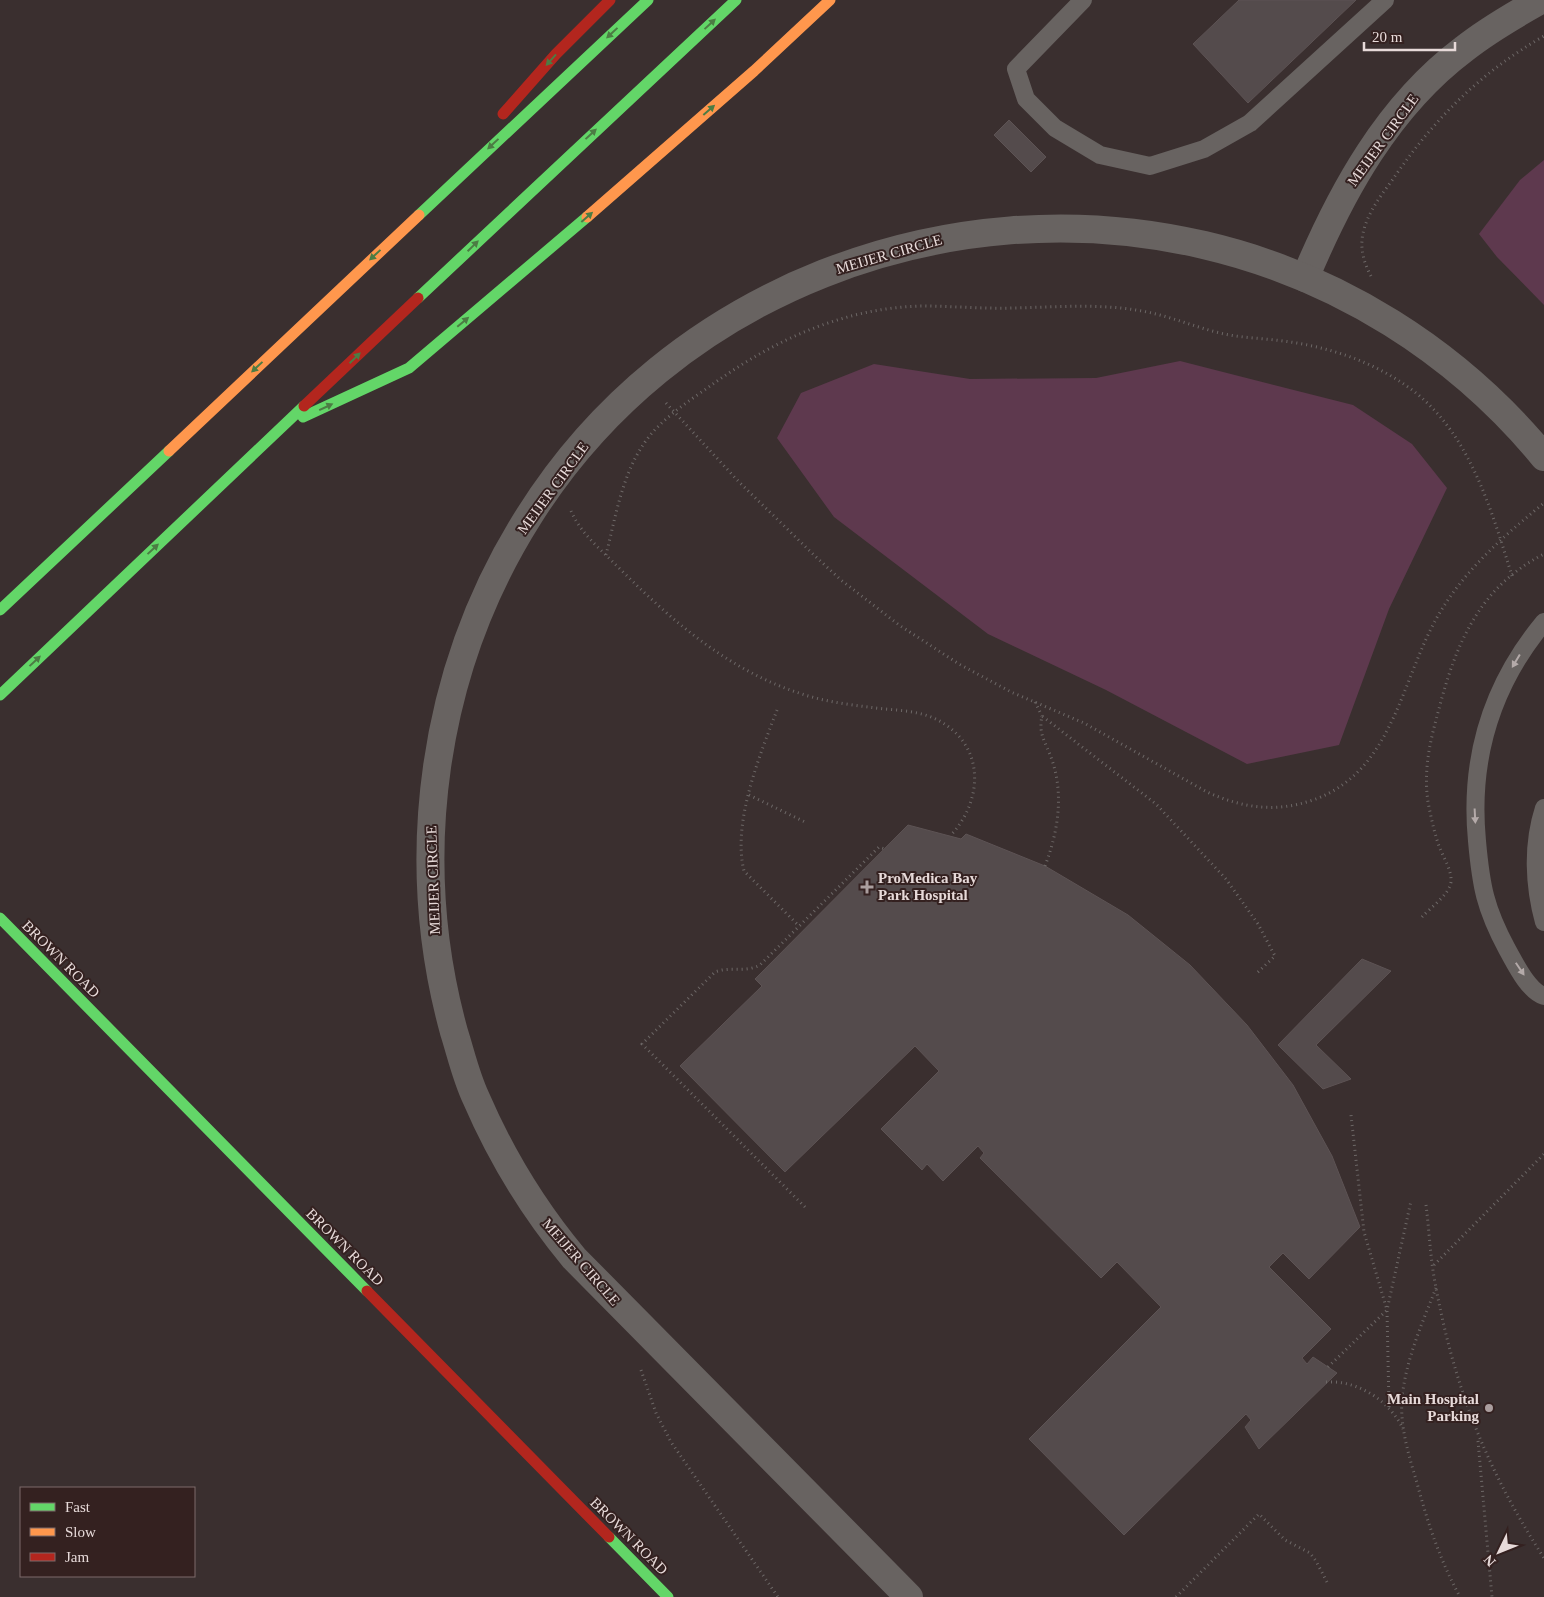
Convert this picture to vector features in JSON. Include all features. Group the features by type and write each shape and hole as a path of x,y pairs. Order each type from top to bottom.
{"main road":[{"path":"496,121 556,54 610,0"},
{"path":"0,610 648,0"},
{"path":"0,694 541,181 736,0"},
{"path":"282,427 409,368 565,236 754,71 830,0"},
{"path":"390,241 470,151"},
{"name":"BROWN ROAD","path":"0,918 668,1597"}],"street":[{"name":"MEIJER CIRCLE","path":"909,1597 595,1282 554,1234 513,1172 474,1094 448,1010 439,968 430,899 430,820 444,720 460,661 488,594 531,512 582,446 605,420 647,381 708,334 741,313 801,282 872,256 967,234 1045,227 1134,231 1173,238 1243,254 1305,278 1336,208 1353,178 1402,110 1441,68 1463,50 1502,23 1541,0"},
{"path":"1305,278 1359,304 1432,350 1490,399 1544,456"}],"lane":[{"path":"1083,0 1016,69 1026,99 1055,128 1100,155 1150,166 1204,150 1250,123 1385,0"},
{"path":"1544,622 1521,652 1497,697 1480,748 1474,800 1481,888 1490,915 1509,953 1523,975 1538,994 1544,996"},
{"path":"1544,808 1538,836 1536,870 1537,889 1544,922"}],"path":[{"path":"1372,278 1362,252 1366,223 1396,174 1428,132 1464,93 1504,61 1544,36"},
{"path":"606,554 614,523 637,455 649,436 675,413 721,378 765,350 816,326 848,316 919,306 986,309 1116,307 1172,318 1219,333 1330,350 1353,358 1400,381 1418,395 1453,435 1480,485 1512,576"},
{"path":"647,381 739,482 856,592 929,646 958,664 1011,692 1084,723 1185,781 1226,800 1263,809 1283,808 1309,802 1340,788 1355,776 1377,748 1398,710 1417,660 1440,611 1472,566 1544,503"},
{"path":"571,511 583,531 682,628 720,656 744,669 802,694 850,705 918,712 946,724 965,746 975,770 973,800 968,814 950,836"},
{"path":"1422,917 1451,883 1451,872 1439,845 1428,802 1426,757 1453,659 1463,635 1487,600 1512,576 1544,554"},
{"path":"1035,702 1042,716 1156,804 1226,879 1258,924 1275,956 1256,973"},
{"path":"777,710 758,761 749,795 743,832 742,862 744,871 799,926"},
{"path":"1042,716 1039,730 1052,761 1058,806 1056,836 1045,866"},
{"path":"749,795 805,822"},
{"path":"805,1207 642,1044 715,972 722,969 751,970 760,965 879,847 884,849"},
{"path":"1351,1115 1364,1232 1387,1310"},
{"path":"1433,1266 1544,1154"},
{"path":"1389,1407 1387,1310 1411,1201"},
{"path":"1426,1204 1436,1288 1452,1361 1478,1438 1523,1526 1544,1558"},
{"path":"1436,1288 1412,1352 1405,1381 1401,1413 1425,1517 1446,1570 1460,1597"},
{"path":"1328,1367 1387,1310"},
{"path":"640,1367 656,1413 671,1442 778,1597"},
{"path":"1326,1382 1350,1385 1378,1398 1397,1417 1405,1434"},
{"path":"1478,1438 1480,1478 1492,1597"},
{"path":"1176,1597 1259,1514 1286,1540 1310,1554 1327,1582"}],"shaded area":[{"path":"1544,160 1544,305 1497,257 1479,234 1520,180"},
{"path":"1180,361 1353,405 1412,444 1447,488 1389,609 1339,745 1247,764 1106,690 988,634 834,517 777,438 801,393 874,364 970,379 1096,378"}],"building":[{"path":"1239,0 1356,0 1248,103 1193,44"},
{"path":"1009,120 1046,157 1031,172 994,135"},
{"path":"908,825 961,839 966,834 1045,866 1128,915 1190,965 1247,1025 1293,1085 1332,1156 1360,1227 1309,1279 1283,1253 1269,1267 1331,1329 1302,1358 1307,1364 1313,1357 1337,1373 1259,1449 1245,1427 1251,1420 1246,1414 1124,1535 1029,1439 1161,1307 1117,1262 1101,1278 980,1158 984,1153 978,1146 943,1181 927,1164 922,1170 881,1129 939,1071 915,1046 785,1172 680,1066 762,986 755,979"},
{"path":"1362,959 1391,971 1316,1045 1351,1079 1323,1089 1278,1045"}],"traffic: fast":[{"path":"419,215 648,0"},
{"path":"418,298 736,0"},
{"path":"303,417 409,368 587,217"},
{"path":"0,695 304,406"},
{"path":"0,610 169,451"},
{"path":"0,918 367,1291"},
{"path":"609,1537 668,1597"}],"traffic: slow":[{"path":"587,217 754,71 830,0"},
{"path":"169,451 419,215"}],"traffic: jam":[{"path":"503,114 556,54 610,0"},
{"path":"304,406 418,298"},
{"path":"367,1291 609,1537"}],"place":[{"name":"ProMedica Bay Park Hospital","path":"867,887"},
{"name":"Main Hospital Parking","path":"1489,1408"}]}
